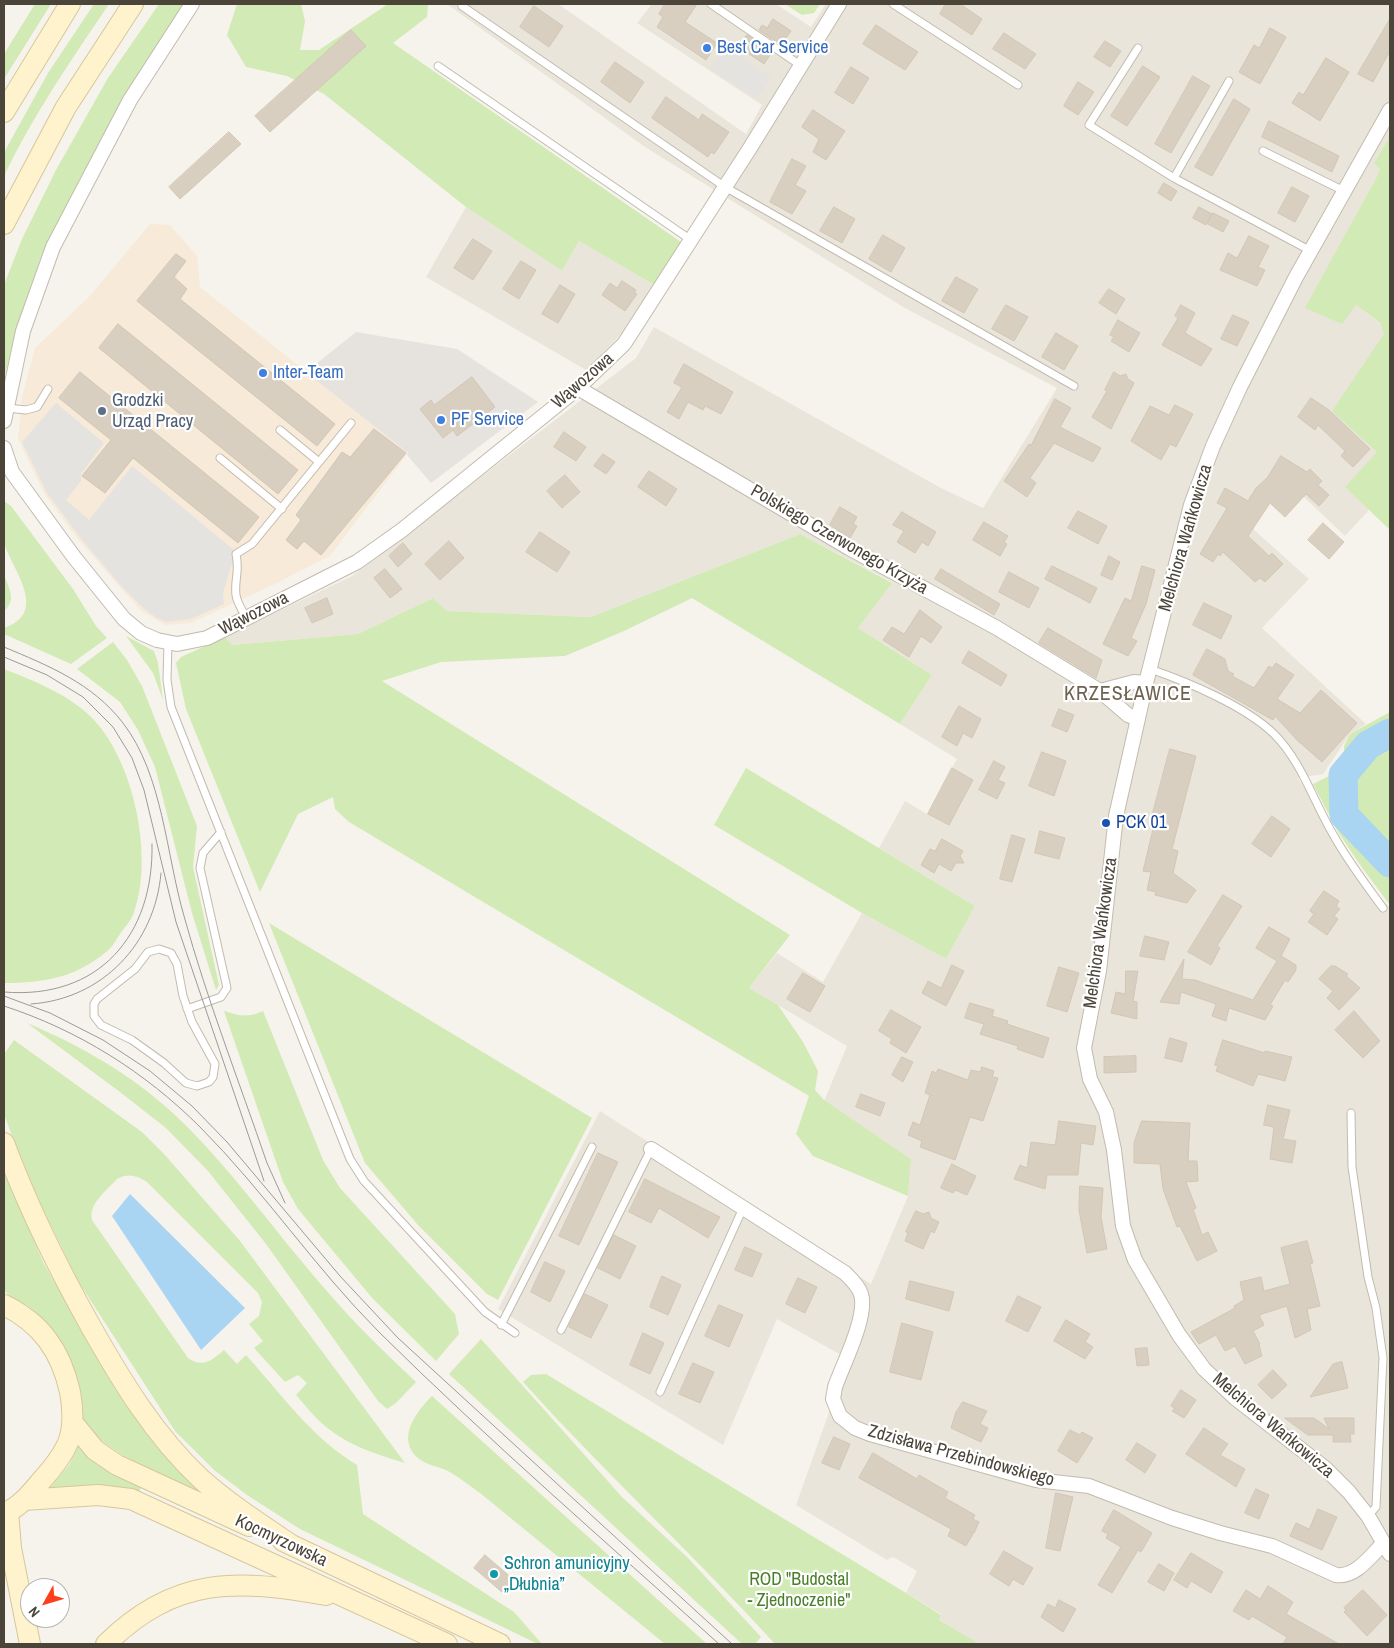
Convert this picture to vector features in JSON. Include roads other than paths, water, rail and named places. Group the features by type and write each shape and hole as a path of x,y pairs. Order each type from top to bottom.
{"main road":[{"path":"4,112 70,4"},
{"path":"4,224 61,115 133,4"},
{"path":"4,1143 22,1192 52,1256 136,1402 168,1444 202,1479 293,1546"},
{"path":"4,1305 26,1317 51,1341 66,1373 72,1402 73,1423 62,1454 51,1470 12,1508 12,1548 30,1644"},
{"name":"Kocmyrzowska","path":"73,1423 95,1450 117,1465 500,1644"},
{"name":"Kocmyrzowska","path":"12,1508 98,1494 131,1499 447,1644"},
{"path":"106,1644 153,1606 183,1592 213,1586 248,1584 290,1589 355,1601"}],"street":[{"path":"5,414 23,331 53,247 130,100 192,4"},
{"name":"Wąwozowa","path":"168,643 184,644 207,638 357,562 402,530 578,388 624,344 839,4"},
{"name":"Melchiora Wańkowicza","path":"1387,1548 1368,1516 1349,1492 1325,1468 1235,1398 1204,1369 1179,1335 1135,1260 1123,1226 1114,1150 1106,1112 1090,1078 1084,1048 1099,971 1116,816 1148,676 1191,505 1210,455 1240,387 1311,251 1390,110"},
{"name":"Polskiego Czerwonego Krzyża","path":"578,388 849,548 997,628 1100,691 1128,715 1138,719"},
{"path":"4,448 12,472 74,557 124,619 141,633 168,643"},
{"path":"1100,691 1134,682 1148,676"},
{"name":"Zdzisława Przebindowskiego","path":"651,1149 845,1272 858,1288 862,1300 862,1311 835,1386 833,1399 840,1416 856,1428 922,1449 1036,1480 1089,1486 1180,1520 1220,1533 1272,1546 1336,1575 1345,1576 1387,1548"}],"lane":[{"path":"710,4 800,65"},
{"path":"893,4 1018,85"},
{"path":"462,6 724,186 1074,386"},
{"path":"1138,48 1089,125 1174,178 1311,251"},
{"path":"438,66 691,240"},
{"path":"1174,178 1229,81"},
{"path":"1263,151 1344,191"},
{"path":"5,414 37,407 48,389"},
{"path":"246,618 236,597 239,569 236,554 252,544 351,423"},
{"path":"280,430 319,462"},
{"path":"220,458 282,509"},
{"path":"168,643 167,680 171,707 353,1165 364,1181 490,1317 515,1333"},
{"path":"1148,676 1188,683 1252,718 1274,734 1300,769 1334,836 1383,908"},
{"path":"187,1009 221,997 227,988 200,868 203,853 221,832"},
{"path":"159,949 165,950 175,958 187,1009 215,1064 213,1077 204,1085 198,1086 186,1083 164,1063 132,1040 101,1025 94,1016 93,1010 94,1004 101,995 135,969 148,952 159,949"},
{"path":"1351,1113 1352,1167 1368,1278 1376,1308 1383,1358 1376,1507 1368,1516"},
{"path":"502,1325 592,1147"},
{"path":"561,1330 651,1149"},
{"path":"660,1392 743,1208"}],"water":[{"path":"130,1194 245,1308 201,1350 112,1216"}],"waterway":[{"path":"1390,733 1368,745 1343,775 1344,815 1390,863"}],"tram line":[{"path":"4,647 37,661 84,686 111,709 123,723 136,744 147,766 155,791 184,916 203,978 267,1163 285,1203"},
{"path":"4,657 47,675 83,697 113,727 132,758 144,790 176,922 264,1181"},
{"path":"4,992 38,992 67,985 93,973 114,955 131,933 143,907 150,877 152,844"},
{"path":"31,1004 57,1000 81,991 102,979 121,963 136,944 148,922 157,899 161,873"},
{"path":"4,996 50,1013 103,1040 150,1071 192,1106 227,1142 340,1276 398,1338 732,1644"},
{"path":"4,1006 58,1027 84,1040 133,1071 179,1107 246,1177 333,1282 379,1332 504,1451 719,1644"}],"place":[{"name":"Best Car Service","path":"707,48"},
{"name":"Inter-Team","path":"263,373"},
{"name":"Grodzki Urząd Pracy","path":"102,411"},
{"name":"PF Service","path":"441,420"},
{"name":"PCK 01","path":"1106,823"},
{"name":"Schron amunicyjny „Dłubnia”","path":"494,1574"}],"district":[{"name":"KRZESŁAWICE","path":"1128,695"}],"park label":[{"name":"ROD \"Budostal - Zjednoczenie\"","path":"799,1590"}]}
